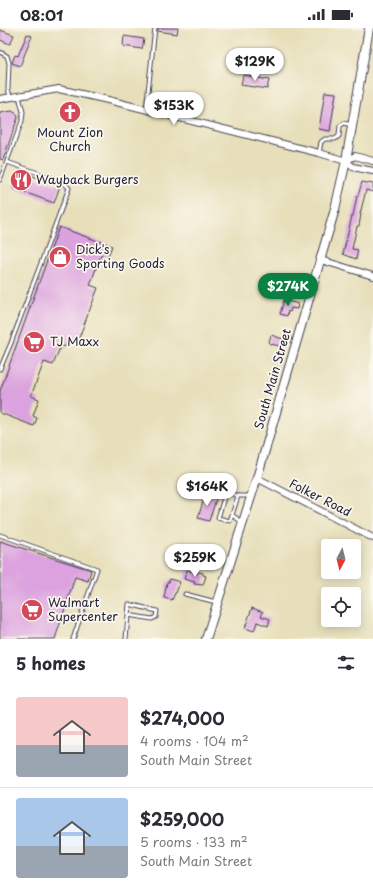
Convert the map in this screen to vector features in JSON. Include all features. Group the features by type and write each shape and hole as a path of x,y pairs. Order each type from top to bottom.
{"street":[{"name":"South Main Street","path":"206,639 257,478 321,260 346,161 370,28"},
{"path":"0,99 59,89 319,153 346,161 353,166 373,171"},
{"path":"346,161 355,156 373,161"},
{"path":"321,260 373,276"},
{"name":"Folker Road","path":"257,478 373,538"}],"lane":[{"path":"146,110 155,28"},
{"path":"0,52 7,56 9,63 8,88 10,97"},
{"path":"0,180 2,170 7,162 22,121 23,112 19,96"},
{"path":"319,153 321,142 325,139 335,139 339,136 340,126 344,124 352,125"},
{"path":"0,368 12,343 69,188 58,180 7,162"},
{"path":"238,496 233,506 230,521 218,518 224,503 226,491 238,496 251,496"},
{"path":"232,515 242,522"},
{"path":"0,536 97,569 73,639"},
{"path":"185,594 218,602"},
{"path":"126,639 128,615 129,604 157,611 156,617 152,619 128,615"}],"building":[{"path":"158,28 178,28 177,34 158,31"},
{"path":"0,30 14,35 10,44 0,40"},
{"path":"27,34 32,36 20,66 12,63 15,55 18,56"},
{"path":"124,36 144,39 142,49 123,46"},
{"path":"243,75 269,80 267,89 241,85"},
{"path":"325,92 336,93 330,131 319,129"},
{"path":"12,111 17,114 18,117 3,160 0,159 0,113"},
{"path":"19,171 60,186 54,203 13,188"},
{"path":"362,182 373,184 373,192 366,190 360,214 359,226 357,226 352,249 358,250 356,259 343,254 357,196"},
{"path":"59,227 112,246 108,256 101,255 90,285 98,288 77,343 68,340 65,347 61,345 53,365 44,362 31,396 39,399 33,416 37,418 34,426 0,413 0,391"},
{"path":"284,300 298,304 297,309 291,308 290,312 288,311 287,316 280,314"},
{"path":"271,335 286,340 284,347 271,344 269,342"},
{"path":"206,492 217,496 209,521 198,518"},
{"name":"Walmart Supercenter","path":"0,541 91,570 88,581 75,577 55,639 0,639"},
{"path":"187,570 197,574 198,572 203,573 203,575 206,576 203,585 194,584 195,582 184,579"},
{"path":"170,579 180,582 172,600 164,598 167,582 169,582"},
{"path":"252,608 263,612 261,616 270,619 268,626 257,622 254,631 245,628"}],"place":[{"name":"Mount Zion Church","path":"70,112"},
{"name":"Wayback Burgers","path":"21,180"},
{"name":"Dick's Sporting Goods","path":"60,257"},
{"name":"TJ Maxx","path":"34,342"},
{"name":"Walmart Supercenter","path":"32,610"}]}
